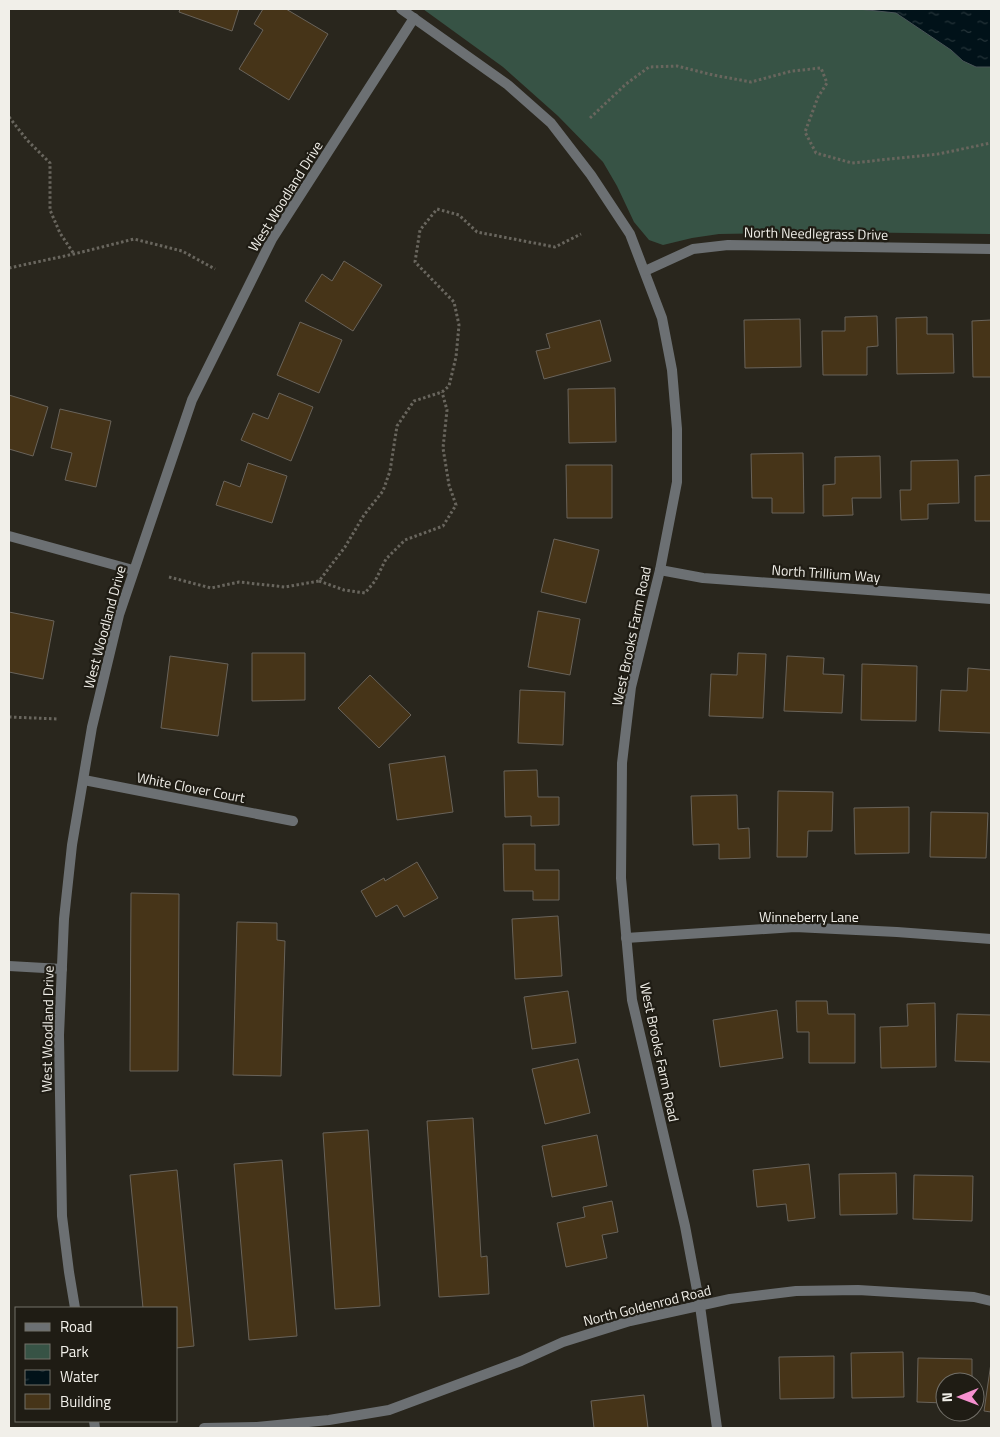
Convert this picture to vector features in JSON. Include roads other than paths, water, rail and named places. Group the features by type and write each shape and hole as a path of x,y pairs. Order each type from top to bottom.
{"street":[{"name":"West Brooks Farm Road","path":"402,9 508,85 551,123 591,175 630,234 662,318 672,370 677,429 677,482 660,570 631,687 622,763 620,878 632,1000 685,1226 700,1306 717,1428"},
{"name":"West Woodland Drive","path":"75,1307 62,1216 59,1035 64,919 72,845 92,727 119,614 192,400 272,239 414,18"},
{"name":"North Needlegrass Drive","path":"645,271 693,249 728,245 991,249"},
{"path":"9,536 133,570"},
{"name":"North Trillium Way","path":"660,570 704,578 991,599"},
{"name":"White Clover Court","path":"84,780 293,821"},
{"name":"Winneberry Lane","path":"626,938 796,927 991,939"},
{"path":"9,966 62,970"},
{"name":"North Goldenrod Road","path":"204,1428 257,1427 329,1420 389,1410 521,1361 563,1342 630,1321 730,1299 796,1291 858,1290 974,1298 991,1301"}],"water":[{"path":"858,9 991,9 991,67 976,67 963,61 951,50 896,13"}]}
